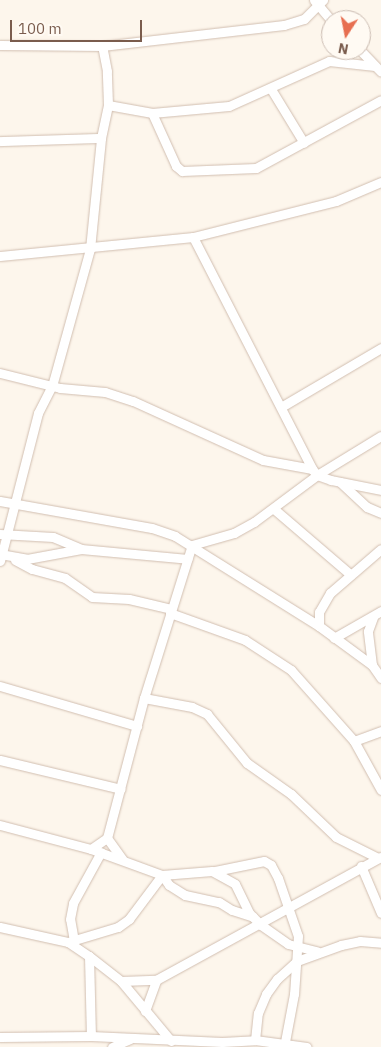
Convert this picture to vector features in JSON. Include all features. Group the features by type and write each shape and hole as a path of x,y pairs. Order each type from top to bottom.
{"street":[{"path":"0,45 102,46 284,25 304,19 318,2"},
{"path":"4,557 4,535 17,502 38,413 52,386 90,249 101,138 108,106 107,71 102,46"},
{"path":"108,106 152,113 230,106 329,62 378,69"},
{"path":"270,89 304,143"},
{"path":"152,113 176,166 182,171 256,168 381,100"},
{"path":"0,142 101,138"},
{"path":"0,256 90,249 193,237 336,200 381,182"},
{"path":"193,237 314,472"},
{"path":"280,407 381,348"},
{"path":"0,373 52,386 105,392 134,401 263,460 314,472 340,482 381,490"},
{"path":"192,545 234,533 274,510 314,472 381,436"},
{"path":"340,482 368,507 381,513"},
{"path":"0,501 17,502 152,528 192,545 319,626 372,665 381,678"},
{"path":"274,510 351,575"},
{"path":"4,535 53,537 81,549"},
{"path":"91,849 107,838 144,698 192,545"},
{"path":"4,557 27,559 81,549 188,560"},
{"path":"319,626 324,600 381,550"},
{"path":"4,557 32,569 65,578 92,597 129,599 171,611 245,640 277,659 335,717 354,741 381,790"},
{"path":"334,638 381,611"},
{"path":"372,665 368,632 373,617"},
{"path":"166,627 188,618"},
{"path":"0,686 137,726"},
{"path":"144,698 192,707 206,714 247,763 291,794 336,837 379,858"},
{"path":"354,741 381,731"},
{"path":"0,760 121,789"},
{"path":"0,825 101,852 162,875 212,871 264,861 276,871 296,924 298,948 294,994 284,1045"},
{"path":"107,838 122,859"},
{"path":"101,852 73,903 70,919 71,942 121,981 171,1042"},
{"path":"121,981 156,980 261,925 379,858"},
{"path":"362,866 381,913"},
{"path":"212,871 235,884 253,917 261,925 298,948 317,951"},
{"path":"0,927 71,942 108,933 129,919 162,875"},
{"path":"162,875 169,885 185,895 219,902 232,910 253,917"},
{"path":"255,1040 258,1012 266,994 277,979 297,961 317,951 360,941 381,943"},
{"path":"89,956 92,1036"},
{"path":"145,1010 156,980"},
{"path":"0,1037 92,1036 222,1045 255,1040 307,1047"},
{"path":"102,1037 105,1047"},
{"path":"112,1047 135,1038"}]}
